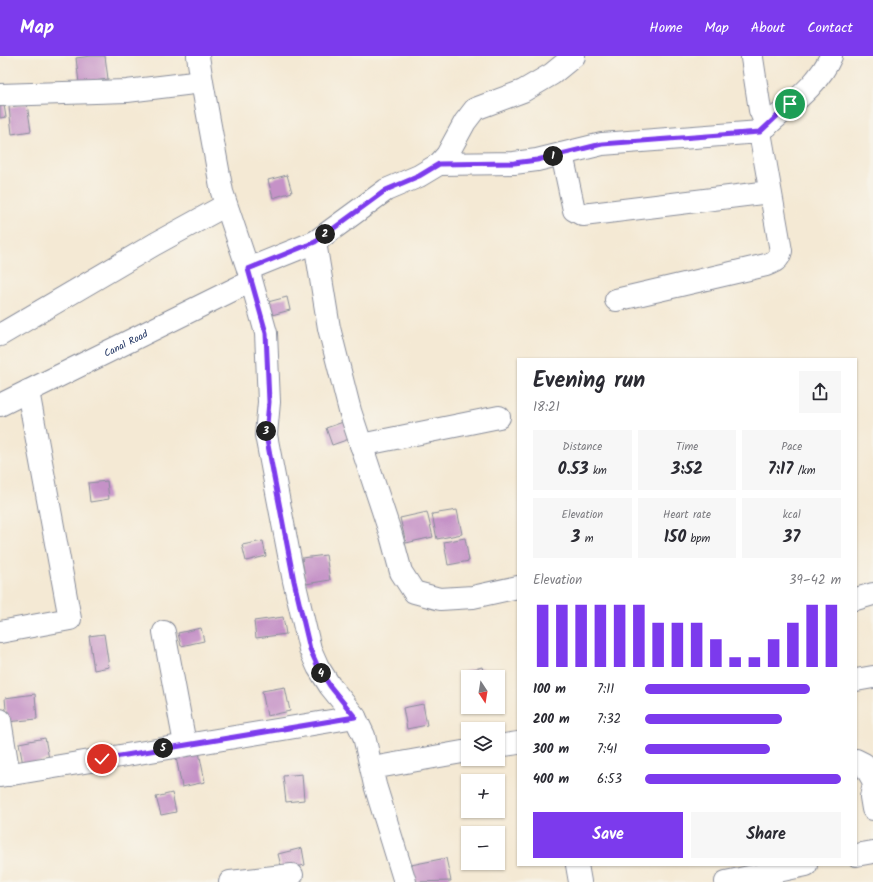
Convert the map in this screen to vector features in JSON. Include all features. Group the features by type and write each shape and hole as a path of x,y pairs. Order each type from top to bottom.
{"street":[{"path":"198,56 228,214 240,245 266,333 269,402 266,435 294,581 310,649 318,667 330,686 355,717 364,736 386,823 405,882"},
{"path":"439,164 447,155 465,122 475,109 523,91 552,74 574,56"},
{"path":"439,164 514,163 562,154 602,144 764,129 813,83 827,66 831,56"},
{"path":"616,300 766,266 775,262 780,256 781,251 770,192 764,129 752,58"},
{"path":"0,95 127,91 202,82"},
{"path":"562,154 574,210 583,214 770,192"},
{"name":"Canal Road","path":"0,405 315,242 386,190 419,176 439,164"},
{"path":"0,335 155,244 228,214"},
{"path":"315,242 329,328 350,411 391,535 400,572 414,592 440,599 473,597 517,587"},
{"path":"0,632 70,618 28,391"},
{"path":"361,445 499,417"},
{"path":"857,599 873,594"},
{"path":"164,632 185,744"},
{"path":"857,680 873,677"},
{"path":"0,720 4,775 355,717"},
{"path":"505,745 517,743"},
{"path":"372,768 461,752"},
{"path":"857,760 864,764 873,780"},
{"path":"873,788 871,797 873,808"},
{"path":"857,855 873,852"},
{"path":"577,866 580,882"},
{"path":"726,882 801,866"},
{"path":"230,882 292,875"}],"building":[{"path":"105,56 108,79 79,83 76,58"},
{"path":"3,99 6,117 0,118 0,100"},
{"path":"27,104 31,131 12,134 9,107"},
{"path":"287,175 292,192 273,198 268,180"},
{"path":"287,297 290,310 272,315 268,302"},
{"path":"346,421 352,438 332,445 326,428"},
{"path":"107,481 109,499 90,502 88,483"},
{"path":"457,510 462,534 437,539 432,514"},
{"path":"427,512 433,537 406,543 400,518"},
{"path":"465,538 469,561 448,565 444,542"},
{"path":"263,541 266,556 246,561 242,545"},
{"path":"326,555 330,580 306,584 302,558"},
{"path":"283,617 286,634 256,638 254,621"},
{"path":"201,628 204,641 181,646 178,633"},
{"path":"104,634 109,667 94,670 89,636"},
{"path":"482,667 483,670 471,670"},
{"path":"285,687 290,711 267,716 262,691"},
{"path":"35,694 37,719 7,722 5,698"},
{"path":"423,704 427,725 407,729 403,708"},
{"path":"45,738 49,759 23,765 19,743"},
{"path":"198,747 205,782 182,787 175,752"},
{"path":"302,774 304,800 286,802 283,776"},
{"path":"172,793 176,812 161,815 156,797"},
{"path":"302,848 305,865 282,870 278,854"},
{"path":"446,858 451,881 415,882 411,865"}],"route":[{"path":"102,759 185,744 355,717 330,686 318,667 310,649 276,497 266,435 269,402 266,333 248,269 315,242 386,190 419,176 439,164 514,163 537,160 602,144 760,132 790,104"}]}
